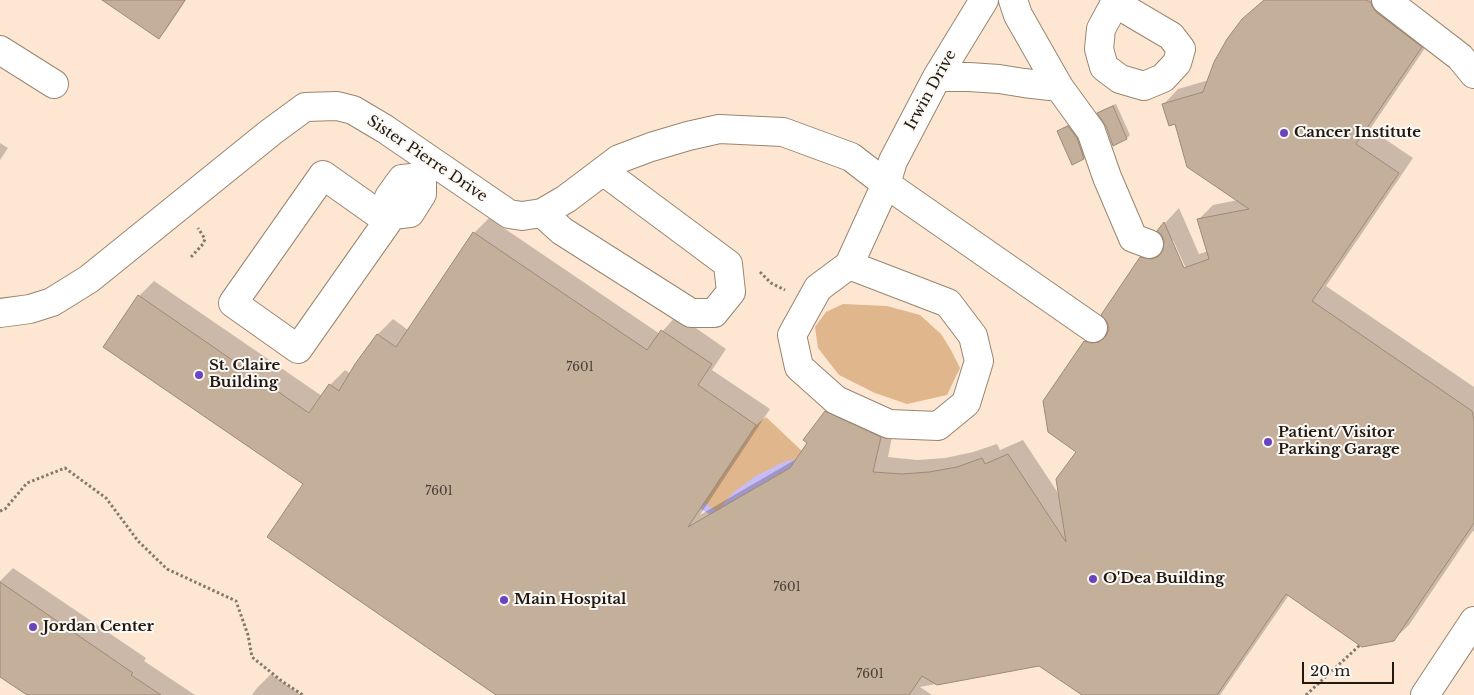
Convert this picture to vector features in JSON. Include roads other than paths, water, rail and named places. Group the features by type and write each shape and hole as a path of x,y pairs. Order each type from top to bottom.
{"street":[{"name":"Irwin Drive","path":"849,265 886,184 893,161 937,77 984,0"},
{"path":"1013,0 1018,15 1059,87 1091,131 1107,177 1133,238 1149,244"},
{"path":"1386,0 1460,57 1474,74"},
{"path":"0,50 54,84"},
{"path":"937,77 999,78 1059,87"},
{"name":"Sister Pierre Drive","path":"0,313 30,309 52,302 88,279 271,132 305,107 337,106 353,110 385,129 427,169 509,214 522,216 542,213 566,199 619,159 651,147 719,129 783,132 851,157 886,184 1093,328"},
{"path":"390,218 323,175 234,303 298,349 390,218 389,197 402,179 427,169"},
{"path":"542,213 562,231 691,313 714,314 731,292 728,264 603,171"},
{"path":"849,265 948,303 973,336 979,361 966,403 938,426 889,424 836,400 799,367 792,335 818,288 849,265"},
{"path":"1425,695 1474,620"}],"place":[{"name":"Cancer Institute","path":"1284,133"},
{"name":"St. Claire Building","path":"199,375"},
{"name":"Patient/Visitor Parking Garage","path":"1268,442"},
{"name":"O'Dea Building","path":"1093,579"},
{"name":"Main Hospital","path":"504,600"},
{"name":"Jordan Center","path":"33,627"}]}
